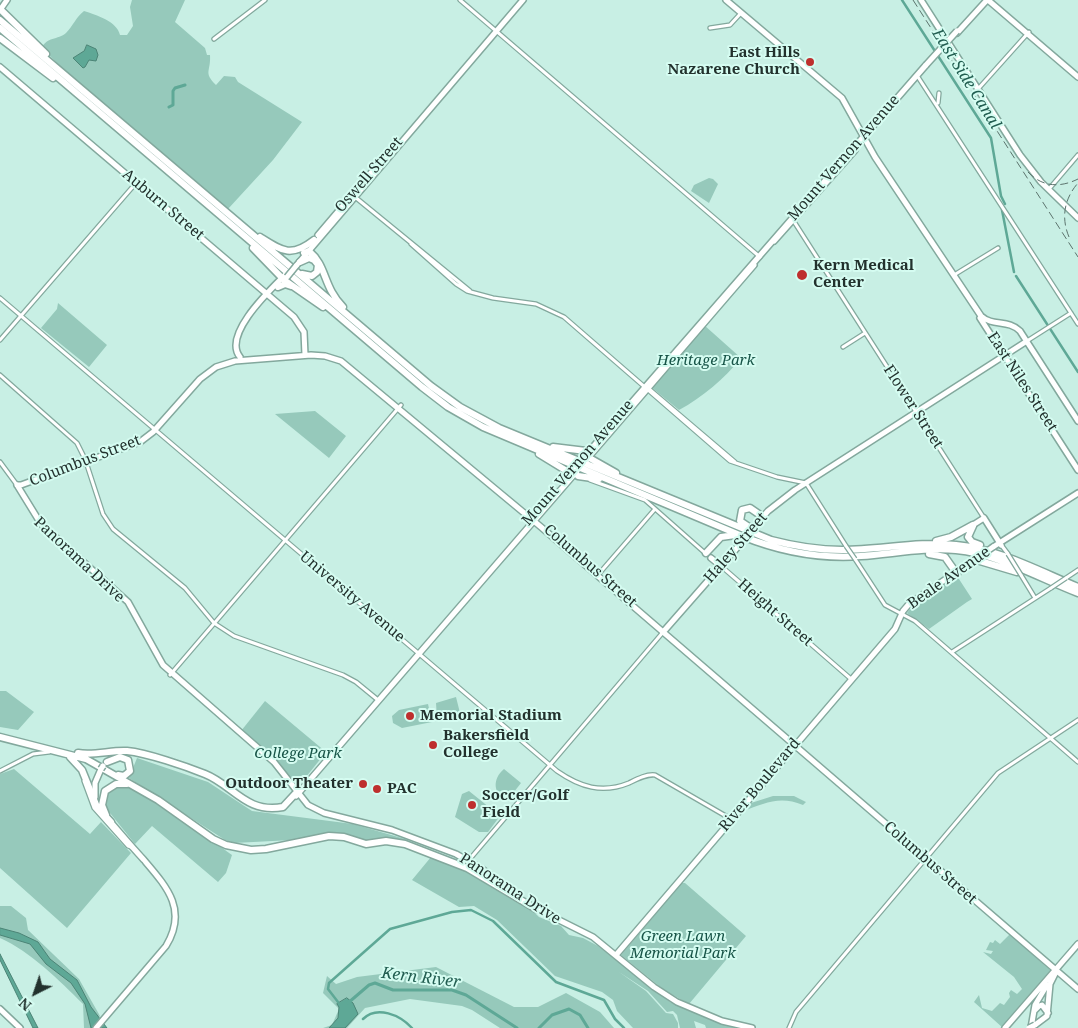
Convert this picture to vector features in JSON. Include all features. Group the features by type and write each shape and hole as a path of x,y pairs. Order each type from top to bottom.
{"highway":[{"path":"0,10 66,75"},
{"path":"0,20 66,75 351,326 440,401 474,422 627,488 759,542 784,550 824,556 945,550 972,553 992,558 1078,594"},
{"path":"0,28 106,119"},
{"path":"0,33 54,74"},
{"path":"0,38 106,119 233,222 303,275 311,276 317,272 318,265 314,260 308,258 296,264"},
{"path":"233,222 284,251 297,251 314,240"},
{"path":"233,222 293,286 351,326"},
{"path":"268,248 452,402 488,423 526,439 755,534 790,545 842,550 958,545 983,550 1078,587"},
{"path":"306,252 320,262 327,286 334,298 362,328"},
{"path":"278,287 284,284 293,286"},
{"path":"526,439 587,457 639,486"},
{"path":"514,440 574,473 627,488"},
{"path":"763,517 748,508 742,510 739,517 742,524 790,545"},
{"path":"754,510 757,516 755,526"},
{"path":"903,547 946,539 973,525"},
{"path":"973,525 968,535 972,542 995,550 1020,563"},
{"path":"709,556 711,548 726,535 759,542"},
{"path":"895,553 940,555 949,561 956,573"},
{"path":"980,559 988,567 1046,580"},
{"path":"0,736 88,758 120,776 127,775 131,765 126,758 117,758 104,766"},
{"path":"0,736 86,759 149,794 213,838 239,848 266,849 333,836 366,844 386,841 405,844 460,864 536,909"},
{"name":"Mount Vernon Avenue","path":"58,749 83,754 118,751 134,753 209,776 238,798 256,806 281,808 296,794"},
{"path":"50,750 71,757 78,763 94,802 111,822"},
{"path":"104,766 120,754 134,753"},
{"path":"111,822 104,811 102,801 109,787 122,783 149,794"},
{"path":"460,864 464,865 469,860"}],"main road":[{"path":"0,5 5,0"},
{"path":"0,10 5,0"},
{"name":"Oswell Street","path":"306,252 314,240 448,89 468,61 522,0"},
{"path":"921,0 1020,155 1049,189 1078,218"},
{"name":"Mount Vernon Avenue","path":"957,32 982,0"},
{"path":"987,0 1078,75"},
{"name":"Mount Vernon Avenue","path":"533,519 759,256 987,0"},
{"path":"993,0 1068,67"},
{"name":"East Niles Street","path":"728,1 808,69 840,99 1078,470"},
{"name":"Oswell Street","path":"240,359 237,344 239,330 495,30"},
{"name":"Mount Vernon Avenue","path":"916,81 927,66"},
{"name":"Auburn Street","path":"0,67 269,295 299,323 304,332 305,354"},
{"name":"Mount Vernon Avenue","path":"864,137 890,108"},
{"name":"Oswell Street","path":"269,295 284,278"},
{"name":"East Niles Street","path":"966,294 984,319 992,322 1009,323 1020,331 1027,341"},
{"path":"1027,341 1078,421"},
{"name":"Haley Street","path":"664,632 778,502 1027,341"},
{"name":"Columbus Street","path":"17,485 135,444 155,428 201,373 225,360 330,354 347,360 400,407 564,543 598,575"},
{"name":"Mount Vernon Avenue","path":"296,794 533,519 559,486 574,473"},
{"path":"795,481 798,488"},
{"name":"Panorama Drive","path":"17,485 41,524 128,602 158,657 171,674 272,763 296,794 313,809 392,830 469,860 536,909 589,935 654,987 677,1002 722,1021 752,1028"},
{"name":"Beale Avenue","path":"1001,544 1078,493"},
{"name":"Beale Avenue","path":"902,614 908,604 980,559 994,548 1078,497"},
{"path":"973,525 984,518"},
{"name":"Flower Street","path":"984,518 1001,544"},
{"name":"Columbus Street","path":"533,519 803,754 1078,989"},
{"path":"551,536 564,543"},
{"name":"Height Street","path":"709,556 721,566"},
{"name":"River Boulevard","path":"616,955 894,629 902,614"},
{"path":"96,1028 166,946 175,922 174,907 168,889 98,806 95,796 95,782 104,766"},
{"path":"1005,1028 1042,989 1078,944"},
{"path":"1031,1027 1044,1020 1048,1013 1050,984 1056,972 1078,949"},
{"path":"1031,1027 1035,1005 1042,989"},
{"path":"1031,1027 1032,1006 1042,989"},
{"path":"1032,1018 1038,1006 1045,1007 1048,1013"},
{"path":"0,1009 20,1028"}],"street":[{"path":"214,39 265,0"},
{"path":"460,0 759,256"},
{"path":"710,28 730,25 742,13"},
{"path":"978,90 1028,33"},
{"path":"916,81 938,106 1078,324"},
{"path":"938,106 939,93"},
{"path":"1049,189 1078,155"},
{"path":"0,340 136,183"},
{"path":"354,196 471,291 488,297 536,304 557,313 727,458 777,477 806,483 884,605 915,621 1078,762"},
{"name":"Flower Street","path":"792,219 984,518"},
{"path":"954,276 998,248"},
{"name":"University Avenue","path":"0,298 550,765 574,781 601,790 614,789 644,776 655,775 731,819"},
{"name":"Haley Street","path":"1027,341 1071,313"},
{"path":"843,347 865,332"},
{"path":"0,375 73,438 85,460 103,514 110,526 140,553 154,561 186,588 214,624 234,636 343,675 377,700"},
{"path":"171,674 400,407"},
{"name":"Panorama Drive","path":"0,462 17,485"},
{"name":"Height Street","path":"574,473 638,497 655,509 709,556"},
{"path":"598,575 655,509"},
{"name":"Flower Street","path":"1001,544 1035,598"},
{"name":"Height Street","path":"721,566 851,679"},
{"path":"952,652 1078,570"},
{"name":"Haley Street","path":"469,860 664,632"},
{"path":"789,1028 796,1012 1000,771 1078,720"},
{"path":"0,770 40,752 67,758 80,770 88,798 96,811 128,846 132,846"}],"green space":[{"path":"132,0 185,0 175,22 205,48 207,55 210,55 208,72 212,81 216,85 224,76 235,77 238,82 302,122 273,160 228,209 66,72 42,48 49,40 66,33 84,11 110,22 115,26 120,35 127,35 133,26 130,7"},
{"path":"709,178 718,184 709,203 691,191 694,185"},
{"path":"58,303 107,345 89,367 41,328 57,309"},
{"name":"Heritage Park","path":"704,325 741,358 713,387 679,410 651,387"},
{"path":"315,411 346,436 329,458 275,414"},
{"path":"957,576 972,599 929,629 907,613 916,601"},
{"path":"0,691 6,691 34,712 18,730 0,727"},
{"path":"456,697 460,713 437,718 436,703"},
{"name":"College Park","path":"265,701 326,752 298,787 275,758 241,731"},
{"path":"428,704 432,722 402,728 393,723 392,716 399,710"},
{"path":"137,758 208,782 252,811 353,824 405,839 429,850 386,838 366,842 322,834 292,840 234,843 225,840 129,778"},
{"path":"14,769 90,834 101,822 131,853 67,928 0,868 0,774"},
{"path":"504,769 521,783 507,801 499,794 496,786 497,777"},
{"path":"118,786 130,788 160,803 232,855 226,873 218,882 152,826 135,844 106,808 106,795"},
{"name":"Soccer/Golf Field","path":"469,791 500,816 488,832 479,832 455,817 462,794"},
{"path":"773,796 794,796 806,802 803,805 786,801 765,803 743,811 748,804"},
{"path":"431,857 467,870 532,910 539,917 561,926 569,935 583,938 598,946 670,1002 689,1011 739,1028 706,1028 705,1025 694,1021 696,1028 680,1028 677,1015 673,1011 667,1012 648,991 619,972 646,991 666,1013 673,1014 678,1023 678,1028 633,1028 617,1011 613,1000 602,992 555,976 497,920 474,906 459,907 412,880"},
{"name":"Green Lawn Memorial Park","path":"682,883 685,883 746,936 689,1004 664,990 621,955"},
{"path":"0,906 11,906 26,918 28,930 79,979 100,1016 91,1028 84,1028 83,1004 74,995 34,959 0,938"},
{"path":"1010,934 1051,971 1003,1028 974,1002 979,995 982,1008 992,1011 1000,1003 1004,1005 1010,997 1009,993 1011,990 1017,994 1022,989 1014,977 983,952 991,954 993,951 986,950 990,942 993,943 995,940 1000,944"},
{"path":"436,967 514,1007 538,1007 566,993 600,1012 614,1028 500,1028 472,1010 462,1006 410,999 365,1008 347,1028 323,1028 332,1025 339,1009 323,993 327,976 336,984 357,977"}],"shaded area":[{"path":"87,45 96,49 98,55 96,61 89,60 83,68 73,58 84,51"},
{"path":"0,928 19,933 38,942 50,959 77,980 91,1007 107,1028 91,1028 85,1004 71,983 46,964 30,944 0,935"},
{"path":"0,954 38,1028 33,1028 0,960"},
{"path":"347,998 353,1003 358,1014 345,1028 329,1028 338,1018 339,1007 337,1004"}],"waterway":[{"name":"East Side Canal","path":"902,0 991,138 1001,196 1005,204"},
{"path":"169,107 173,105 173,91 175,88 185,85"},
{"name":"East Side Canal","path":"1002,210 1014,272"},
{"name":"East Side Canal","path":"1016,276 1078,372"},
{"path":"338,1002 328,989 329,983 390,929 452,912 471,910 493,921 556,982 604,1000 615,1019 624,1028"},
{"name":"Kern River","path":"348,1003 369,985 375,983 393,990 452,990 466,995 517,1028"},
{"name":"Kern River","path":"539,1028 552,1015 569,1009 580,1015 588,1028"},
{"path":"363,1019 375,1013 388,1013 401,1019 412,1028"}],"railway":[{"path":"913,0 1078,257"},
{"path":"1028,172 1039,181 1058,185 1078,179"},
{"path":"1069,237 1065,223 1065,209 1073,189 1078,183"}],"place":[{"name":"East Hills Nazarene Church","path":"810,62"},
{"name":"Kern Medical Center","path":"802,275"},
{"name":"Memorial Stadium","path":"410,716"},
{"name":"Bakersfield College","path":"433,745"},
{"name":"Outdoor Theater","path":"363,784"},
{"name":"PAC","path":"377,789"},
{"name":"Soccer/Golf Field","path":"472,805"}]}
